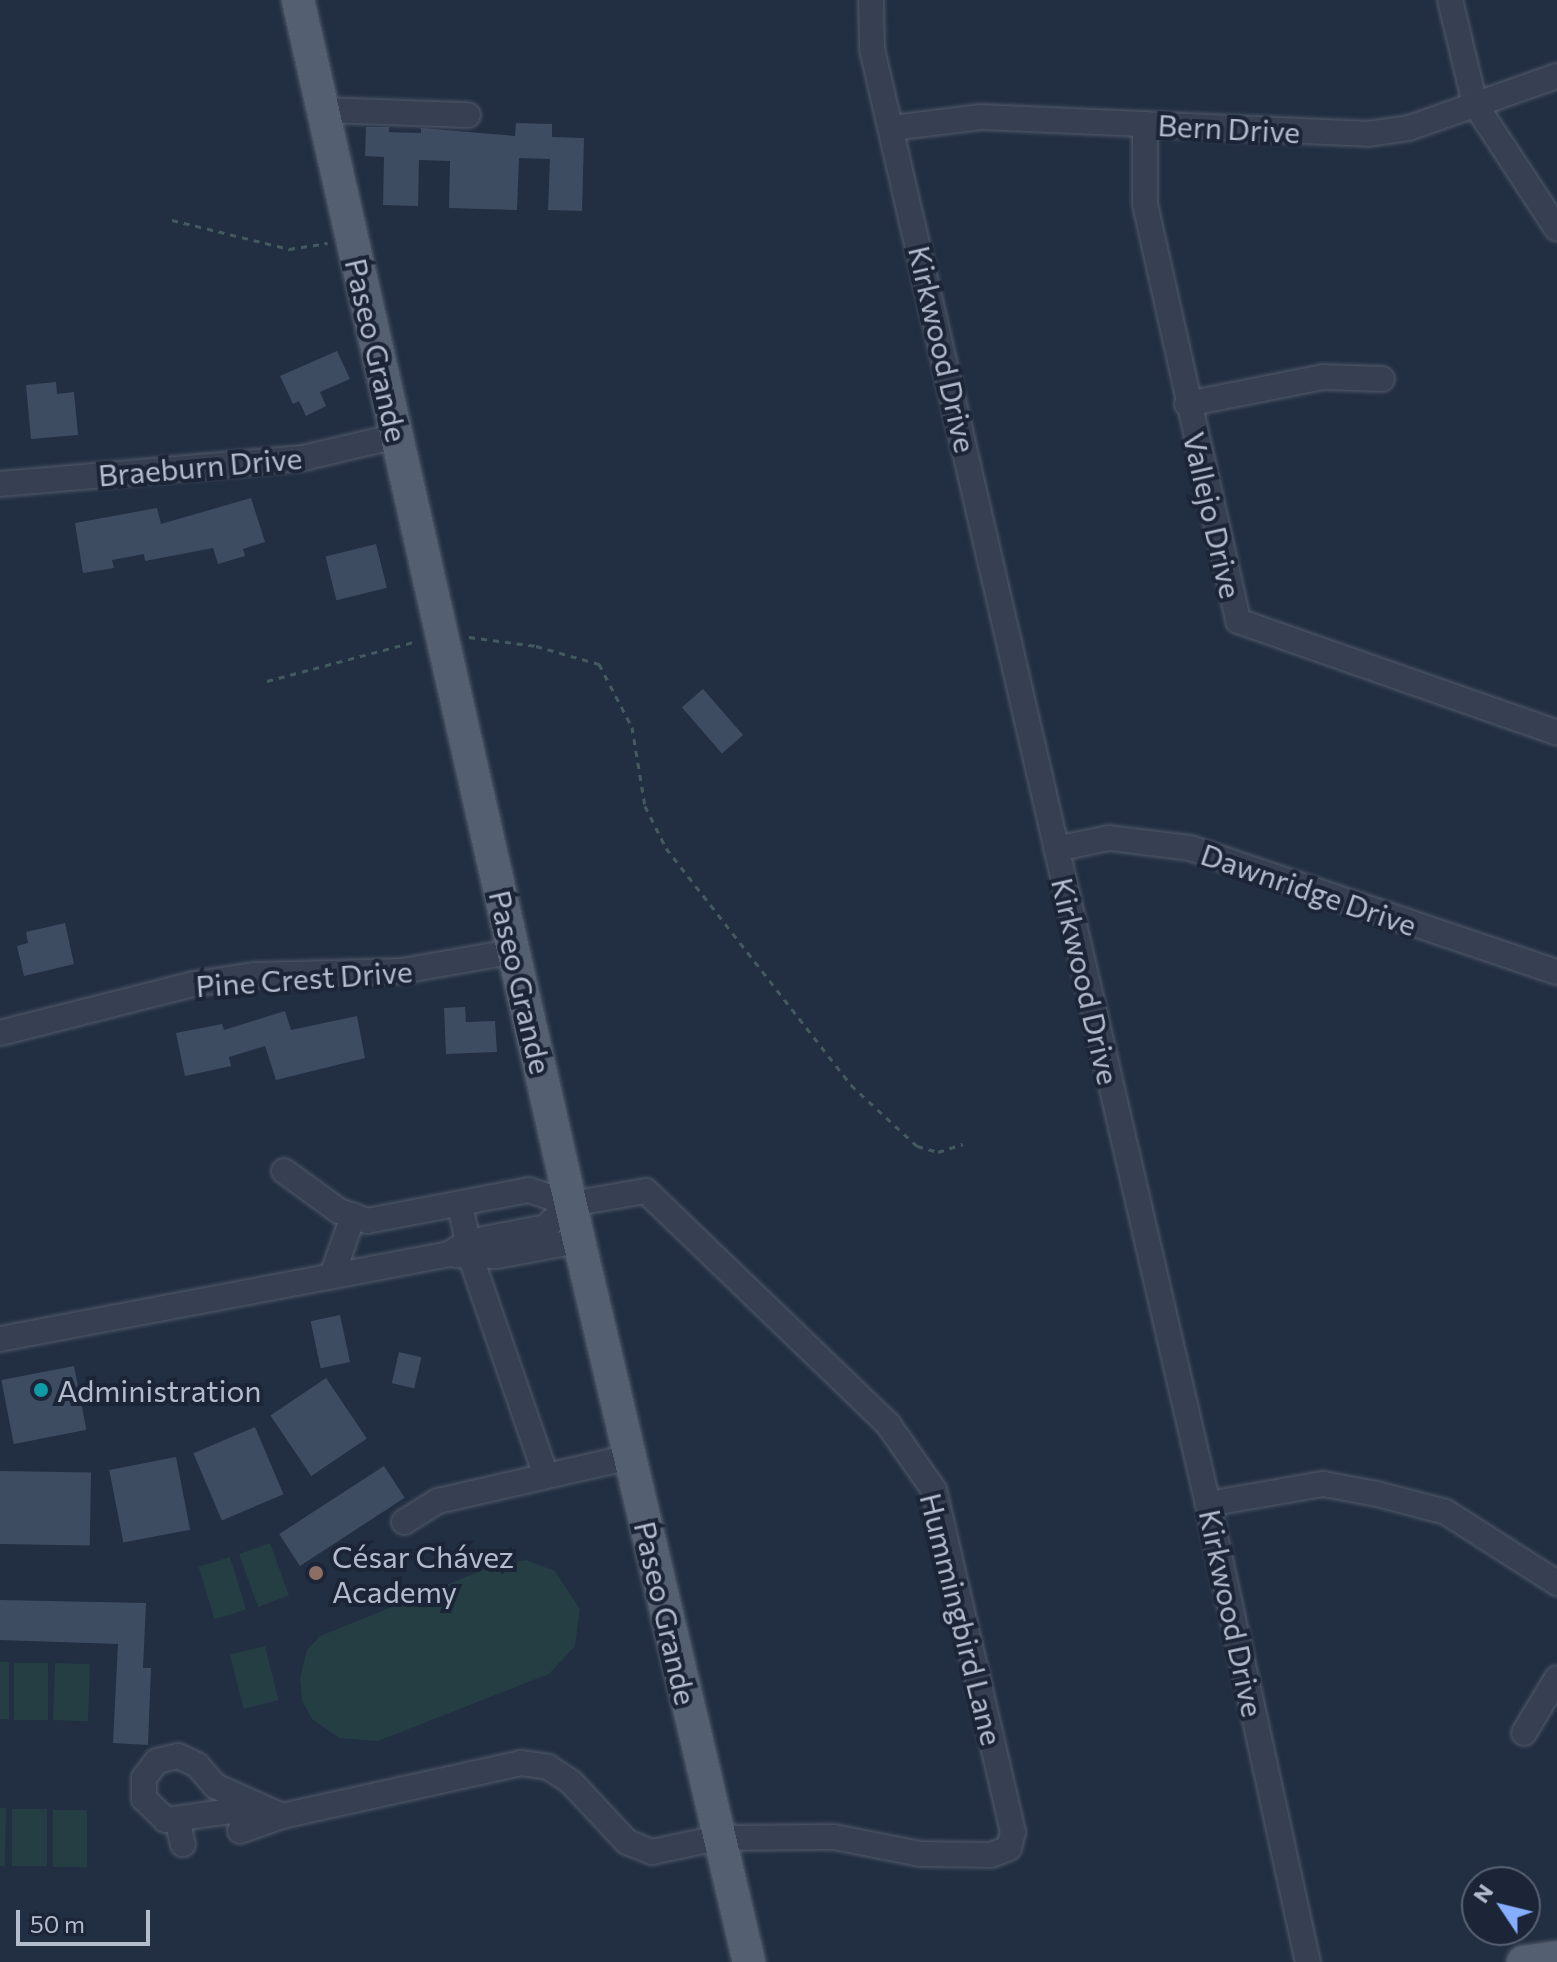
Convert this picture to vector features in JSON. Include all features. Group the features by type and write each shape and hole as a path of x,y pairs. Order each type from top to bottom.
{"main road":[{"name":"Paseo Grande","path":"298,0 570,1204 749,1962"},
{"path":"1523,1962 1557,1957"}],"street":[{"name":"Kirkwood Drive","path":"871,0 872,49 1208,1504 1308,1962"},
{"path":"1450,0 1475,104 1557,229"},
{"name":"Bern Drive","path":"892,128 981,117 1367,134 1409,128 1557,76"},
{"path":"322,110 468,115"},
{"name":"Vallejo Drive","path":"1145,124 1145,204 1187,404 1238,621 1557,733"},
{"path":"1187,404 1323,377 1382,379"},
{"name":"Braeburn Drive","path":"0,484 303,458 397,436"},
{"name":"Dawnridge Drive","path":"1056,849 1109,838 1190,848 1557,972"},
{"name":"Pine Crest Drive","path":"0,1033 193,984 255,975 402,971 515,951"},
{"path":"0,1339 463,1251 546,1227 570,1204 529,1190 367,1221 353,1216 284,1171"},
{"name":"Hummingbird Lane","path":"570,1204 646,1191 888,1424 913,1455 934,1490 948,1535 1013,1832 1009,1848 991,1855 920,1854 834,1837 718,1838"},
{"path":"460,1204 463,1251 545,1473"},
{"path":"332,1276 353,1216"},
{"path":"463,1251 579,1241"},
{"path":"404,1522 438,1501 545,1473 630,1457"},
{"path":"1208,1504 1323,1484 1377,1494 1446,1512 1557,1583"},
{"path":"1524,1733 1557,1678"},
{"path":"178,1756 197,1765 215,1786 272,1818 231,1811 177,1819 157,1815 142,1788 157,1761 178,1756"},
{"path":"240,1831 272,1818 521,1763 548,1767 571,1782 627,1842 652,1852 718,1838"},
{"path":"177,1819 183,1844"}],"path":[{"path":"172,220 289,249 333,242"},
{"path":"466,636 536,646 599,664 632,727 645,806 666,848 851,1085 917,1146 946,1152 963,1144"},
{"path":"267,681 425,640"}],"green space":[{"path":"270,1543 289,1596 258,1607 239,1554"},
{"path":"230,1557 246,1610 215,1619 198,1567"},
{"path":"526,1560 555,1571 580,1609 575,1646 549,1674 378,1741 339,1738 312,1719 302,1701 300,1678 307,1650 320,1636 493,1566"},
{"path":"265,1646 279,1700 244,1709 230,1655"},
{"path":"0,1662 9,1662 9,1719 0,1719"},
{"path":"14,1663 48,1663 48,1720 14,1720"},
{"path":"55,1663 90,1664 88,1721 53,1720"},
{"path":"0,1808 6,1808 5,1866 0,1866"},
{"path":"12,1809 47,1809 47,1866 12,1866"},
{"path":"53,1810 87,1810 87,1867 53,1867"}],"building":[{"path":"516,123 552,124 552,137 584,138 582,211 548,210 550,159 519,158 517,210 449,208 450,161 419,160 418,206 383,205 384,157 365,156 366,127 389,127 389,132 421,133 421,128 515,136"},
{"path":"337,351 350,379 320,392 326,406 306,416 299,401 293,404 280,376"},
{"path":"56,382 57,394 74,392 78,435 31,439 26,385"},
{"path":"251,498 265,542 243,549 245,556 218,564 213,548 145,561 144,554 112,560 114,568 83,573 75,523 157,508 161,524"},
{"path":"376,544 387,588 336,600 326,557"},
{"path":"703,689 743,735 722,753 682,707"},
{"path":"65,923 74,964 24,976 17,946 28,943 26,932"},
{"path":"465,1007 466,1022 495,1021 497,1052 446,1054 444,1008"},
{"path":"285,1011 291,1030 357,1016 365,1058 276,1080 265,1046 229,1057 231,1066 185,1076 176,1033 222,1024 224,1030"},
{"path":"340,1315 350,1362 321,1368 311,1321"},
{"path":"399,1352 421,1357 414,1388 392,1383"},
{"path":"74,1366 86,1430 14,1444 1,1380"},
{"path":"326,1378 367,1439 311,1476 270,1415"},
{"path":"255,1427 284,1494 222,1520 193,1453"},
{"path":"176,1457 190,1530 123,1543 109,1470"},
{"path":"384,1466 405,1498 300,1566 279,1534"},
{"path":"0,1471 91,1473 90,1546 0,1544"},
{"path":"0,1600 146,1603 143,1668 151,1668 148,1745 113,1743 118,1644 0,1640"}],"place":[{"name":"Administration","path":"41,1390"},
{"name":"César Chávez Academy","path":"316,1573"}]}
